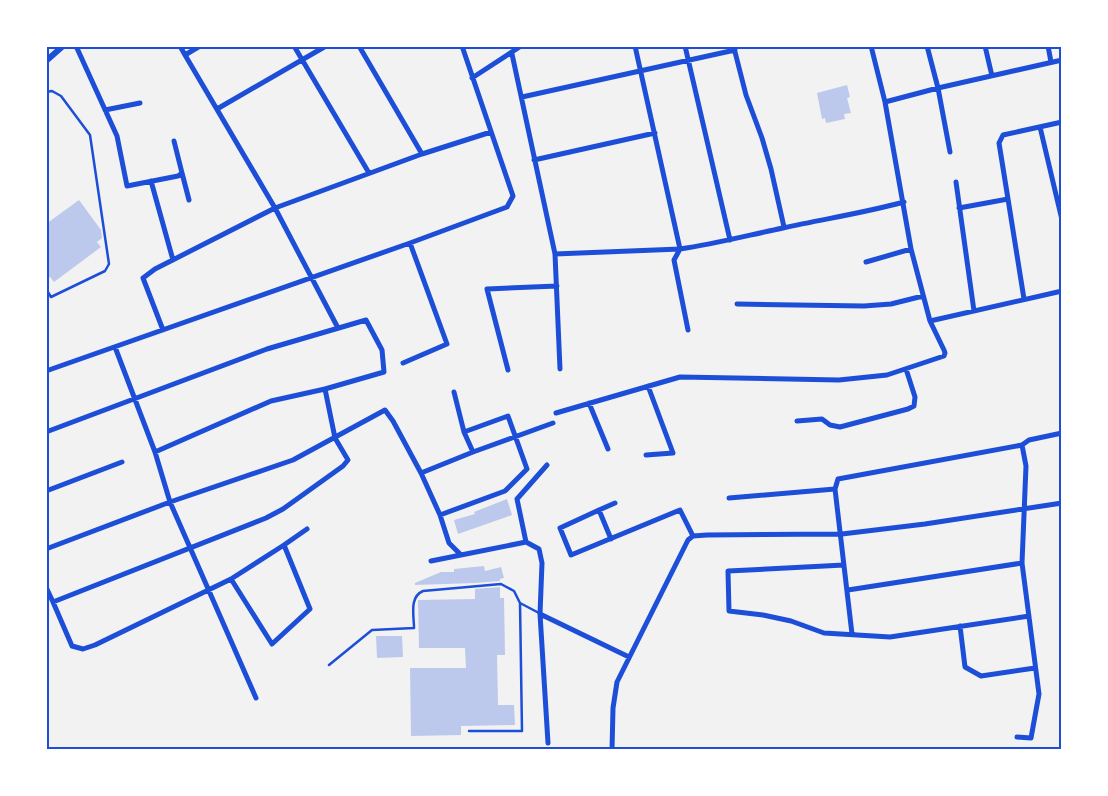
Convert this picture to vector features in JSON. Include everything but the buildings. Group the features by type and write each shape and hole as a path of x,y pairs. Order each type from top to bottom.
{"street":[{"path":"46,61 62,46"},
{"path":"76,46 117,136 127,186 178,176 182,173"},
{"path":"180,46 276,208 338,328"},
{"path":"185,55 200,46"},
{"path":"294,46 369,173"},
{"path":"217,109 326,46"},
{"path":"359,46 422,154"},
{"path":"46,371 507,207 513,196 462,46"},
{"path":"472,78 512,54 521,46"},
{"path":"635,46 680,249 674,260 688,330"},
{"path":"685,46 730,240"},
{"path":"556,413 680,377 839,380 888,375 944,356 945,353 930,321 911,250 885,102 871,46"},
{"path":"927,46 938,88 950,152"},
{"path":"985,46 992,76"},
{"path":"1048,46 1051,62"},
{"path":"522,97 734,48 746,95 771,169 784,228"},
{"path":"512,54 555,254 560,370"},
{"path":"885,102 1062,60"},
{"path":"105,110 140,103"},
{"path":"1024,299 999,143 1003,135 1062,122"},
{"path":"1040,127 1062,220"},
{"path":"163,330 143,278 173,260 276,208 422,154 492,132"},
{"path":"534,160 655,133"},
{"path":"174,141 189,200"},
{"path":"151,181 173,260"},
{"path":"956,182 974,311"},
{"path":"959,208 1008,199"},
{"path":"555,254 680,249 870,212 904,202"},
{"path":"403,363 447,344 410,243"},
{"path":"866,262 911,250"},
{"path":"508,370 487,289 557,286"},
{"path":"930,321 1062,291"},
{"path":"738,304 864,306 891,304 923,296"},
{"path":"46,432 267,349 366,320 382,350 384,372 325,389 271,401 155,452"},
{"path":"115,347 155,452 170,502 256,698"},
{"path":"797,421 822,419 830,425 840,427 908,409 914,406 915,397 906,369"},
{"path":"646,455 673,453 648,386"},
{"path":"53,602 266,518 283,509 343,466 348,460 335,438 325,389"},
{"path":"454,392 464,432 473,452"},
{"path":"590,403 608,449"},
{"path":"46,549 170,502 293,460 385,410 421,473 440,515 449,543 461,555"},
{"path":"440,515 506,491 527,469 508,416 464,432"},
{"path":"421,473 553,423"},
{"path":"852,634 842,534 835,489 838,479 1022,446 1029,440 1062,433"},
{"path":"1017,737 1031,738 1039,694 1022,563 1026,466 1022,446"},
{"path":"46,491 122,462"},
{"path":"526,542 517,499 547,465"},
{"path":"729,498 835,489"},
{"path":"614,503 560,528 571,555 680,510 693,536"},
{"path":"612,750 613,708 617,682 688,540 693,536 707,534 842,534 1024,510 1062,503"},
{"path":"599,510 611,539"},
{"path":"46,587 72,646 83,649 232,579 307,529"},
{"path":"430,561 526,542 539,549 542,562 540,614 548,743"},
{"path":"232,579 272,644 310,609 284,545"},
{"path":"848,590 1022,563"},
{"path":"844,566 728,571 729,611 782,619 824,633 890,637 1029,616"},
{"path":"540,614 629,657"},
{"path":"960,626 965,667 981,676 1035,668"}],"lane":[{"path":"46,92 52,91 61,96 90,135 109,264 105,271 51,297 46,289"},
{"path":"329,665 372,630 414,628 414,600 418,593 501,584 514,591 520,603 522,731 470,731"},
{"path":"520,603 540,614"}]}
